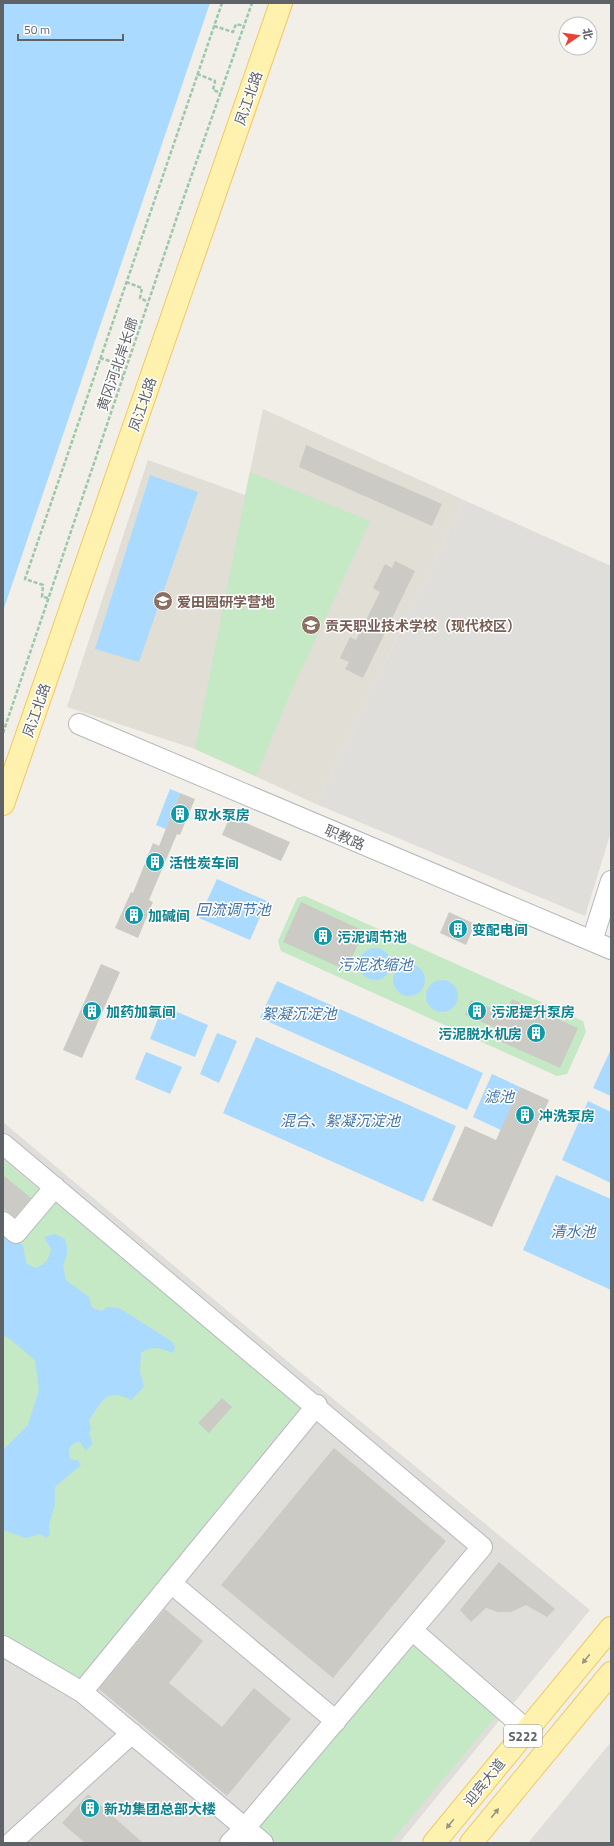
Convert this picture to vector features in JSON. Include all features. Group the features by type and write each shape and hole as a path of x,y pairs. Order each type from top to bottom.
{"main road":[{"name":"凤江北路","path":"3,804 281,3"},
{"name":"迎宾大道","path":"434,1843 611,1628"},
{"name":"迎宾大道","path":"471,1843 611,1673"},
{"path":"568,1681 589,1699"}],"street":[{"name":"职教路","path":"79,724 611,949"},
{"path":"592,941 611,881"},
{"path":"3,1144 482,1547 245,1828 230,1843"},
{"path":"3,1222 16,1233 55,1187"},
{"path":"82,1692 316,1406"},
{"path":"171,1583 336,1721"},
{"path":"412,1630 527,1730"},
{"path":"3,1646 82,1692 263,1843"},
{"path":"10,1843 132,1733"}],"path":[{"path":"48,598 42,597 43,585 25,579 222,3"},
{"name":"黄冈河北岸长廊","path":"3,733 148,302 252,3"},
{"path":"214,26 233,32 236,24 244,26"},
{"path":"197,74 215,81 213,90 221,93"},
{"path":"126,282 142,288 140,298 148,302"},
{"path":"100,358 119,364 116,374 123,376"}],"shaded area":[{"name":"贡天职业技术学校（现代校区）","path":"263,409 464,500 316,804 195,749 67,707 148,460 245,495"},
{"path":"464,500 611,566 611,832 585,916 316,804"},
{"path":"3,1122 292,1365 590,1610 399,1843 3,1843"},
{"path":"611,1742 611,1843 528,1843"}],"green space":[{"path":"250,472 370,521 287,701 256,776 195,749"},
{"path":"305,896 583,1021 586,1032 567,1074 557,1076 281,951 278,941 297,898"},
{"path":"3,1160 301,1406 78,1680 3,1635"},
{"path":"412,1643 496,1716 390,1843 278,1843 259,1827"}],"water":[{"path":"3,3 210,3 3,611"},
{"path":"150,475 198,492 139,662 95,649"},
{"path":"170,789 180,793 166,829 156,825"},
{"name":"回流调节池","path":"217,879 267,901 250,940 199,918"},
{"name":"污泥浓缩池","path":"375,948 381,949 388,955 391,964 390,970 384,977 375,980 369,979 362,973 359,964 360,958 366,951"},
{"name":"污泥浓缩池","path":"409,964 415,965 422,971 425,980 424,986 418,993 409,996 403,995 396,989 393,980 394,974 400,967"},
{"name":"污泥浓缩池","path":"442,980 448,981 455,987 458,996 457,1002 451,1009 442,1012 436,1011 429,1005 426,996 427,990 433,983"},
{"name":"絮凝沉淀池","path":"277,981 483,1073 467,1110 260,1018"},
{"path":"163,1006 208,1025 195,1057 150,1039"},
{"path":"217,1033 237,1041 219,1083 200,1074"},
{"name":"混合、絮凝沉淀池","path":"256,1037 456,1126 423,1202 223,1113"},
{"path":"611,1049 611,1096 593,1088"},
{"path":"146,1052 182,1067 170,1094 135,1079"},
{"name":"滤池","path":"492,1074 520,1087 501,1130 473,1117"},
{"path":"588,1101 611,1112 611,1183 562,1160"},
{"name":"清水池","path":"556,1175 611,1199 611,1290 523,1250"},
{"path":"4,1234 23,1245 26,1263 35,1268 42,1265 48,1259 50,1253 51,1249 44,1237 55,1234 65,1239 67,1252 63,1265 66,1280 89,1297 92,1308 102,1311 107,1307 119,1308 171,1341 175,1347 173,1353 152,1348 141,1353 140,1372 144,1387 131,1400 123,1396 116,1395 110,1396 101,1402 89,1420 91,1429 89,1433 93,1443 86,1451 80,1442 70,1447 70,1459 77,1460 81,1465 55,1487 55,1504 49,1525 50,1535 46,1538 40,1534 26,1538 3,1530 3,1450 28,1425 39,1390 35,1360 6,1336 3,1337"}],"building":[{"path":"306,445 442,504 432,526 299,467"},
{"path":"395,561 415,571 363,678 345,669 349,662 340,658 350,637 356,640 380,592 373,588 385,564 392,568"},
{"path":"180,793 195,799 180,835 177,834 149,900 153,902 138,938 115,928 131,892 133,893 153,843 159,846"},
{"path":"230,816 290,842 281,861 222,835"},
{"name":"污泥调节池","path":"301,902 364,931 346,970 283,942"},
{"name":"变配电间","path":"449,912 475,924 466,945 440,933"},
{"name":"加药加氯间","path":"101,964 120,972 82,1058 63,1050"},
{"name":"污泥脱水机房","path":"512,999 578,1028 560,1068 495,1039 499,1029 465,1015 471,1000 506,1014"},
{"path":"520,1087 549,1100 492,1227 432,1200 465,1126 496,1140"},
{"path":"3,1175 31,1198 15,1217 3,1208"},
{"path":"222,1398 232,1407 209,1433 198,1423"},
{"path":"334,1448 446,1541 333,1678 221,1585"},
{"path":"499,1562 555,1609 547,1617 526,1605 511,1612 498,1612 486,1608 471,1622 460,1610"},
{"path":"165,1609 203,1641 169,1683 222,1727 254,1688 291,1719 227,1796 99,1689"},
{"name":"新功集团总部大楼","path":"88,1794 143,1843 85,1843 62,1823"}],"place":[{"name":"爱田园研学营地","path":"163,601"},
{"name":"贡天职业技术学校（现代校区）","path":"311,625"},
{"name":"取水泵房","path":"180,814"},
{"name":"活性炭车间","path":"155,862"},
{"name":"加碱间","path":"134,915"},
{"name":"变配电间","path":"458,929"},
{"name":"污泥调节池","path":"323,936"},
{"name":"加药加氯间","path":"92,1011"},
{"name":"污泥提升泵房","path":"477,1011"},
{"name":"污泥脱水机房","path":"536,1033"},
{"name":"冲洗泵房","path":"525,1115"},
{"name":"新功集团总部大楼","path":"90,1808"}]}
